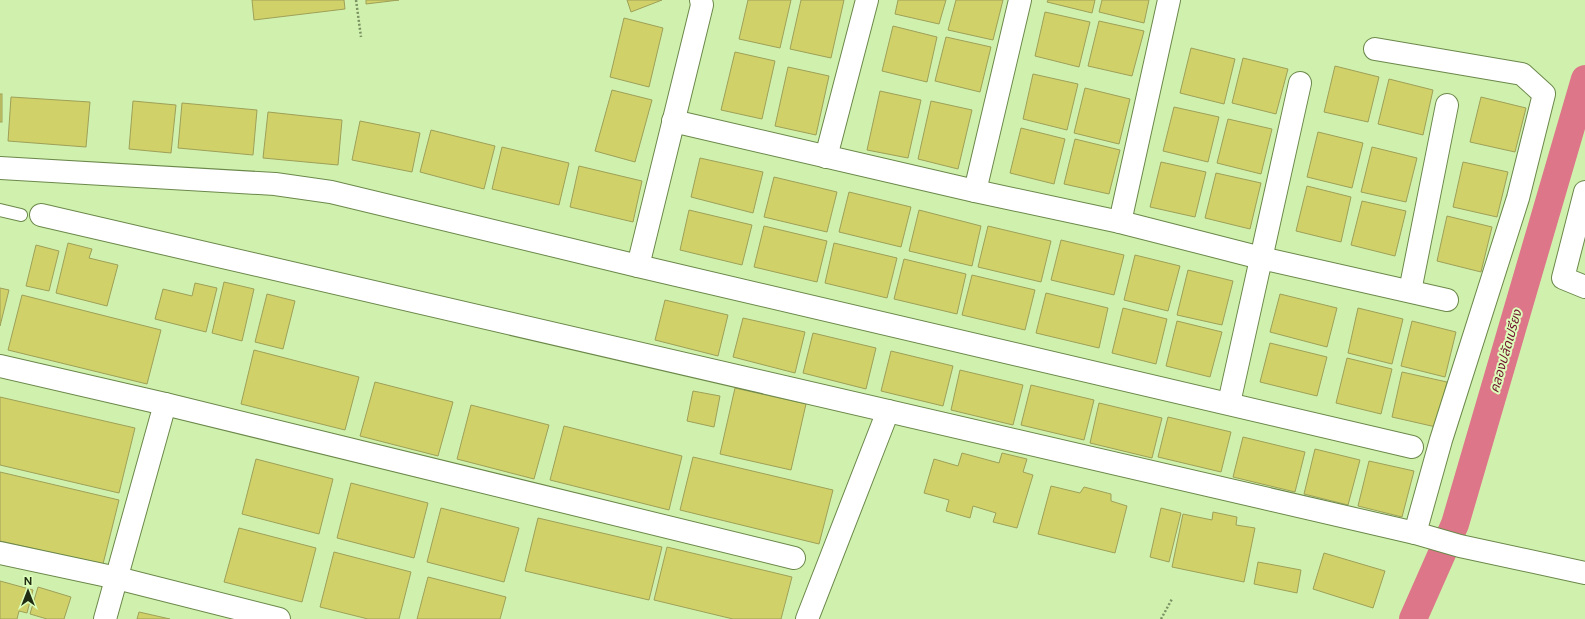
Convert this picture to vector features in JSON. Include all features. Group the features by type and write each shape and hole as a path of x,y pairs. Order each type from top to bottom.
{"street":[{"path":"638,266 702,5 701,0"},
{"path":"826,157 867,0"},
{"path":"975,191 1020,0"},
{"path":"1120,222 1169,0"},
{"path":"1375,49 1522,74 1544,94 1518,198 1441,440 1415,533"},
{"path":"1229,403 1300,83"},
{"path":"1410,291 1447,105"},
{"path":"673,121 975,191 1120,222 1261,258 1447,300"},
{"path":"0,168 275,184 331,192 638,266 1412,447"},
{"path":"1585,192 1563,278 1585,287"},
{"path":"31,215 1415,533 1460,546 1585,573"},
{"path":"0,366 165,404 794,558"},
{"path":"105,619 165,404"},
{"path":"807,619 888,411"},
{"path":"0,553 117,578 278,619"}],"lane":[{"path":"0,210 31,215"}],"path":[{"path":"356,0 361,37"},
{"path":"1160,619 1172,599"}],"building":[{"path":"252,0 344,0 345,9 254,20"},
{"path":"366,0 399,0 366,4"},
{"path":"627,0 662,0 631,12"},
{"path":"748,0 791,0 780,48 739,39"},
{"path":"801,0 844,0 831,58 790,49"},
{"path":"898,0 946,0 939,24 895,14"},
{"path":"956,0 1003,0 993,40 948,30"},
{"path":"1048,0 1095,0 1092,13 1047,2"},
{"path":"1102,0 1149,0 1144,23 1099,12"},
{"path":"1045,12 1090,22 1079,67 1035,56"},
{"path":"624,18 663,28 649,87 610,77"},
{"path":"1099,21 1144,31 1132,76 1088,66"},
{"path":"893,26 937,37 927,82 882,71"},
{"path":"946,37 991,47 980,92 935,81"},
{"path":"1191,48 1235,59 1224,104 1180,93"},
{"path":"735,52 775,61 762,119 721,110"},
{"path":"1243,58 1288,69 1276,114 1232,103"},
{"path":"1335,66 1379,77 1368,122 1324,112"},
{"path":"788,67 829,76 816,135 775,126"},
{"path":"1033,74 1078,84 1067,130 1023,119"},
{"path":"1389,79 1433,90 1423,135 1378,124"},
{"path":"1085,88 1130,99 1119,144 1074,133"},
{"path":"612,90 652,100 635,162 595,151"},
{"path":"880,91 921,100 908,158 867,150"},
{"path":"0,94 2,94 2,122 0,122"},
{"path":"11,97 90,102 86,147 8,141"},
{"path":"1481,97 1526,108 1515,152 1470,142"},
{"path":"133,101 176,105 171,153 129,149"},
{"path":"931,101 972,110 958,169 918,159"},
{"path":"182,103 257,110 253,155 178,148"},
{"path":"1174,107 1219,117 1208,162 1163,151"},
{"path":"268,112 342,120 338,165 263,158"},
{"path":"1228,119 1272,129 1261,174 1217,163"},
{"path":"360,121 420,133 412,172 352,160"},
{"path":"1021,128 1065,139 1054,184 1010,173"},
{"path":"431,130 495,146 484,189 420,172"},
{"path":"1318,132 1363,143 1352,188 1307,177"},
{"path":"1075,139 1120,150 1109,194 1064,184"},
{"path":"502,147 569,163 559,205 492,189"},
{"path":"1372,147 1417,158 1406,202 1361,192"},
{"path":"700,158 763,172 753,213 691,197"},
{"path":"1161,162 1206,172 1195,217 1150,207"},
{"path":"1463,162 1508,172 1497,217 1453,207"},
{"path":"579,166 642,181 633,222 570,207"},
{"path":"1216,173 1261,183 1250,229 1205,218"},
{"path":"774,177 837,192 827,232 764,217"},
{"path":"1307,186 1351,197 1341,242 1296,231"},
{"path":"849,192 911,207 901,247 839,232"},
{"path":"1362,201 1406,211 1395,256 1351,245"},
{"path":"689,210 752,225 742,265 680,250"},
{"path":"919,210 981,226 972,266 909,251"},
{"path":"1447,216 1492,227 1481,272 1437,261"},
{"path":"764,226 827,241 817,282 754,267"},
{"path":"988,226 1051,241 1041,282 978,267"},
{"path":"1061,240 1124,255 1114,295 1051,280"},
{"path":"68,243 92,249 89,258 118,265 107,306 56,293"},
{"path":"834,243 897,258 887,298 825,283"},
{"path":"36,245 59,251 49,291 26,286"},
{"path":"1135,255 1180,266 1168,311 1124,300"},
{"path":"904,259 966,274 957,314 894,299"},
{"path":"1188,270 1233,281 1222,325 1177,315"},
{"path":"972,275 1035,290 1025,330 962,315"},
{"path":"224,282 254,289 242,341 212,333"},
{"path":"195,283 217,288 206,332 155,319 163,289 192,296"},
{"path":"0,288 9,290 0,326"},
{"path":"1046,293 1108,308 1099,348 1036,333"},
{"path":"267,294 295,301 283,349 255,342"},
{"path":"1280,294 1337,308 1327,347 1270,332"},
{"path":"22,295 161,330 147,384 8,350"},
{"path":"665,300 728,315 718,356 655,340"},
{"path":"1123,308 1167,319 1156,364 1112,353"},
{"path":"1358,308 1403,319 1392,364 1348,353"},
{"path":"743,318 805,332 795,373 733,357"},
{"path":"1177,321 1222,332 1210,377 1166,366"},
{"path":"1412,321 1456,332 1445,377 1401,366"},
{"path":"813,333 876,348 866,389 803,373"},
{"path":"1270,343 1327,357 1317,396 1260,382"},
{"path":"254,350 359,377 345,430 241,404"},
{"path":"891,351 953,366 943,406 881,391"},
{"path":"1347,358 1392,369 1381,414 1336,403"},
{"path":"960,370 1023,385 1013,425 951,410"},
{"path":"1402,372 1447,382 1436,427 1392,417"},
{"path":"375,382 453,402 438,456 360,436"},
{"path":"1031,385 1094,400 1084,440 1021,425"},
{"path":"735,388 806,404 791,470 720,454"},
{"path":"693,391 720,396 714,427 687,421"},
{"path":"0,397 135,428 119,493 0,465"},
{"path":"1099,403 1162,418 1152,458 1090,443"},
{"path":"471,405 549,425 534,479 457,459"},
{"path":"1168,417 1231,432 1221,472 1158,457"},
{"path":"564,426 682,456 669,510 550,480"},
{"path":"1243,437 1305,452 1295,492 1233,477"},
{"path":"1315,449 1360,460 1348,505 1304,494"},
{"path":"962,453 999,463 1002,453 1027,459 1023,472 1033,475 1017,528 993,522 996,513 973,506 970,518 946,511 949,500 924,493 934,459 958,466"},
{"path":"693,457 833,490 819,544 680,510"},
{"path":"256,459 333,479 319,534 242,514"},
{"path":"1369,461 1414,471 1402,517 1358,506"},
{"path":"0,472 119,500 103,564 0,541"},
{"path":"351,483 428,503 414,558 337,538"},
{"path":"1051,486 1080,493 1084,487 1111,494 1111,501 1127,506 1115,553 1038,534"},
{"path":"441,508 519,528 504,582 427,562"},
{"path":"1161,508 1181,513 1169,562 1150,557"},
{"path":"1213,512 1237,517 1236,525 1255,528 1244,582 1172,567 1183,514 1212,520"},
{"path":"538,518 662,547 649,600 525,571"},
{"path":"239,528 316,548 302,602 224,582"},
{"path":"667,547 792,577 781,619 733,619 654,600"},
{"path":"334,552 411,572 399,619 368,619 320,607"},
{"path":"1324,553 1385,571 1373,608 1313,589"},
{"path":"1258,562 1301,570 1297,593 1254,584"},
{"path":"428,577 506,597 500,619 417,619"},
{"path":"0,581 33,590 27,613 19,611 17,619 0,619"},
{"path":"38,587 71,597 64,619 47,619 30,614"},
{"path":"139,612 170,619 137,619"}],"waterway":[{"name":"คลองปลัดเปรียง","path":"1413,619 1455,524 1585,79"}]}
